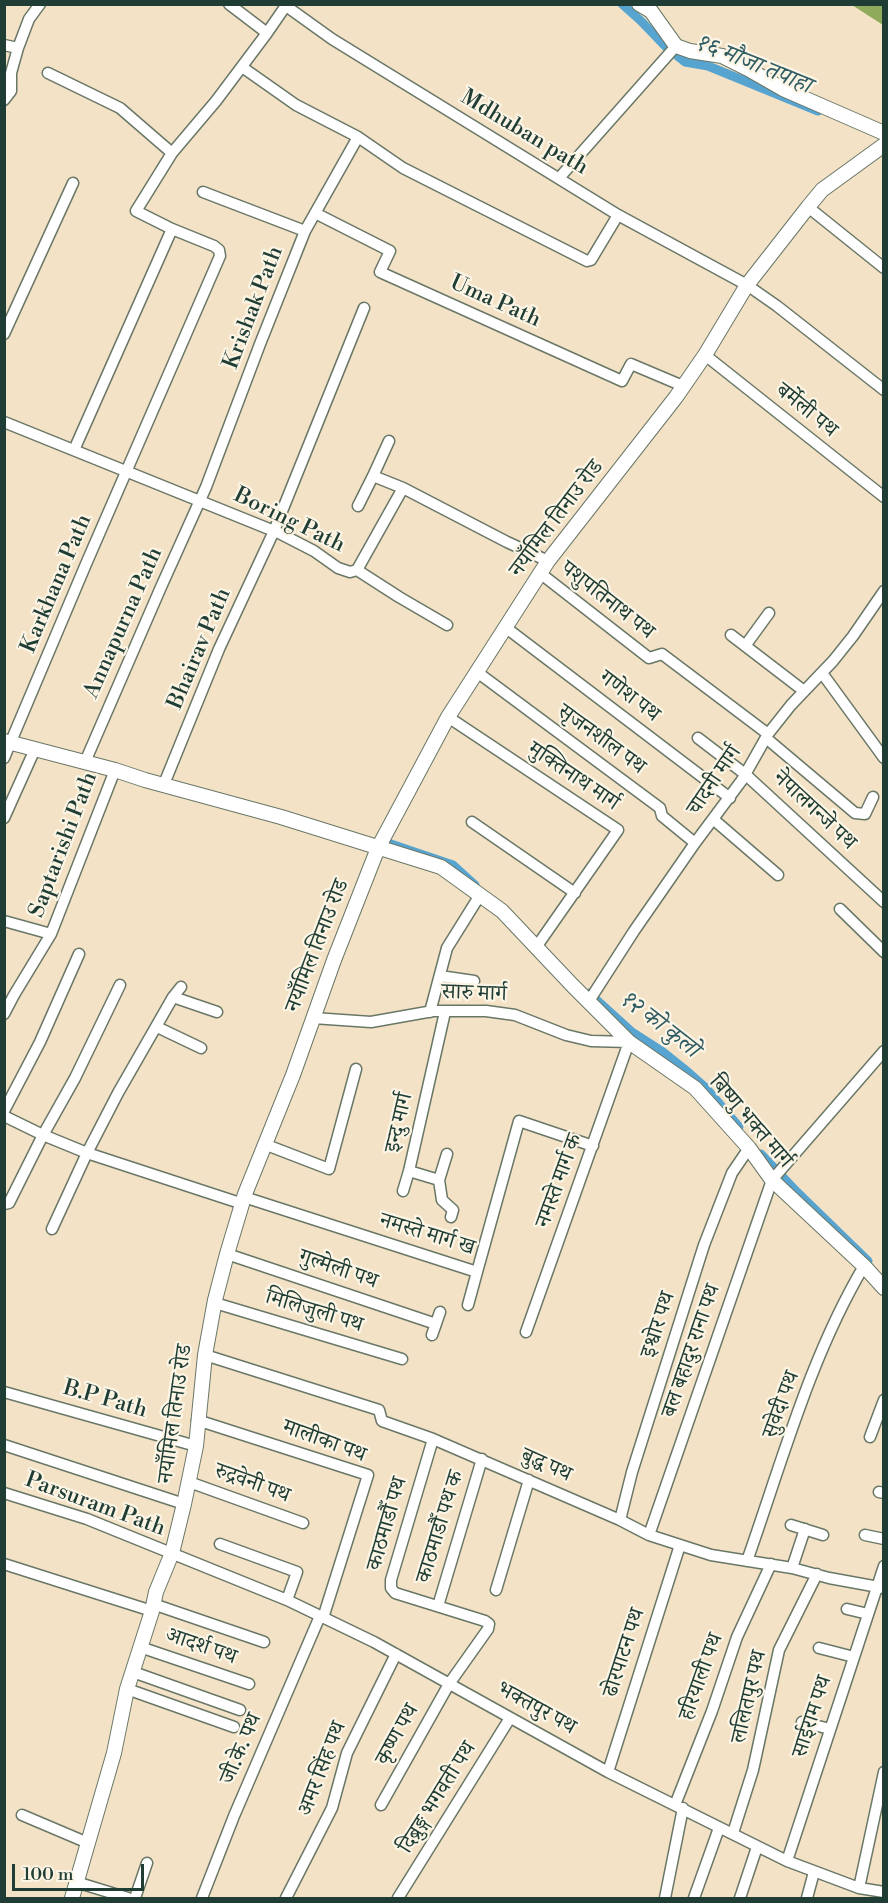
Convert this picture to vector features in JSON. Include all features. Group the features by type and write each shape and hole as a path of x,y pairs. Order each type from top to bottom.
{"street":[{"path":"229,4 267,33"},
{"path":"639,4 651,11 676,46 690,51 722,56 783,89 884,133"},
{"path":"7,94 18,48 29,20 38,5"},
{"path":"74,450 172,229 136,211 172,153 242,67 287,5"},
{"name":"Mdhuban path","path":"287,5 332,39 618,214 747,285 884,390"},
{"path":"4,45 18,48"},
{"path":"560,177 676,46"},
{"path":"242,67 296,105 358,137 404,168 586,261 591,260 618,214"},
{"path":"48,73 120,108 172,153"},
{"name":"Krishak Path","path":"200,501 305,231 358,137"},
{"name":"नयाँमिल तिनाउ रोड","path":"72,1899 114,1753 127,1689 152,1607 172,1553 196,1446 205,1354 214,1303 227,1254 264,1144 378,848 448,717 548,561 683,386 705,355 747,285 808,207 822,190 884,145"},
{"path":"4,334 73,183"},
{"path":"203,192 305,231"},
{"path":"808,207 882,265"},
{"name":"Uma Path","path":"315,213 390,251 380,272 622,381 631,364 683,386"},
{"name":"Karkhana Path","path":"4,758 8,742 220,256 219,250 214,246 172,229"},
{"name":"Bhairav Path","path":"164,784 219,650 274,531 364,308"},
{"name":"बर्मेली पथ","path":"705,355 884,497"},
{"name":"Boring Path","path":"4,422 274,531 314,551 338,568 350,572 357,570 403,488"},
{"path":"358,506 389,441"},
{"path":"373,476 403,488 548,561"},
{"name":"Annapurna Path","path":"85,762 200,501"},
{"path":"357,570 447,625"},
{"name":"पशुपतिनाथ पथ","path":"540,573 649,658 662,654 767,736"},
{"name":"चादनी मार्ग","path":"591,998 695,843 730,798 767,736 853,636 884,591"},
{"path":"745,646 769,613"},
{"name":"गणेश पथ","path":"505,627 730,798"},
{"path":"731,635 804,691"},
{"name":"सृजनशील पथ","path":"477,672 660,808 662,816 695,843"},
{"path":"822,673 884,758"},
{"name":"मुक्तिनाथ मार्ग","path":"448,717 618,830 539,944"},
{"path":"767,736 855,813 866,814 873,796"},
{"name":"नेपालगन्जे पथ","path":"698,738 745,774 884,902"},
{"name":"बिष्णु भक्त मार्ग","path":"8,742 164,784 441,867 502,911 539,944 629,1042 695,1088 749,1148 772,1180 864,1266 884,1288"},
{"path":"4,819 35,749"},
{"name":"Saptarishi Path","path":"4,1014 51,934 115,770"},
{"path":"713,819 778,875"},
{"path":"472,822 575,893"},
{"path":"430,1012 447,948 480,895"},
{"path":"840,909 884,952"},
{"path":"4,921 51,934"},
{"path":"4,1114 40,1042 79,954"},
{"path":"440,976 474,981"},
{"path":"7,1203 75,1078 120,985"},
{"path":"52,1229 118,1093 173,997 182,987"},
{"path":"173,997 217,1012"},
{"name":"सारु मार्ग","path":"313,1018 371,1022 430,1012 486,1011 515,1015 566,1035 591,1041 629,1042"},
{"name":"इन्दु मार्ग","path":"439,1180 409,1171 445,1012"},
{"path":"157,1027 201,1048"},
{"name":"नमस्ते मार्ग क","path":"526,1332 629,1042"},
{"path":"772,1180 884,1051"},
{"path":"264,1144 329,1169 356,1069"},
{"name":"नमस्ते मार्ग ख","path":"4,1114 43,1135 87,1153 477,1272 519,1121 593,1146"},
{"name":"इश्वोर पथ","path":"620,1520 632,1472 704,1245 732,1173 749,1148"},
{"path":"447,1154 439,1180 442,1200 453,1210 451,1217"},
{"path":"403,1191 409,1171"},
{"name":"बल बहादुर राना पथ","path":"649,1535 772,1180"},
{"name":"गुल्मेली पथ","path":"227,1254 434,1330 440,1312"},
{"name":"सुवेदी पथ","path":"747,1561 807,1390 845,1299 864,1266"},
{"path":"468,1305 477,1272"},
{"name":"मिलिजुली पथ","path":"214,1303 402,1359"},
{"name":"बुद्ध पथ","path":"205,1354 380,1410 382,1421 433,1439 620,1520 649,1535 711,1555 771,1564 880,1587"},
{"name":"B.P Path","path":"4,1392 196,1446"},
{"path":"870,1437 884,1400"},
{"name":"मालीका पथ","path":"197,1420 368,1475 321,1617"},
{"name":"काठमाडौँ पथ","path":"433,1439 391,1580 391,1588 395,1593 489,1624 488,1629 449,1684"},
{"path":"4,1445 184,1503"},
{"name":"काठमाडौँ पथ क","path":"438,1606 482,1460"},
{"path":"496,1590 529,1480"},
{"name":"रुद्रवेनी पथ","path":"189,1482 303,1523"},
{"name":"Parsuram Path","path":"4,1493 87,1519 172,1553"},
{"path":"791,1526 823,1535"},
{"path":"792,1568 805,1529"},
{"path":"865,1535 884,1539"},
{"path":"220,1544 297,1572 287,1599"},
{"name":"ढोरपाटन पथ","path":"608,1772 680,1545"},
{"name":"भक्तपुर पथ","path":"172,1553 287,1599 321,1617 353,1630 608,1772 787,1861 859,1888 884,1892"},
{"path":"4,1564 264,1642"},
{"name":"हरियाली पथ","path":"664,1899 679,1807 737,1637 771,1564"},
{"name":"साईराम पथ","path":"787,1861 868,1614 880,1587 884,1566"},
{"name":"ललितपुर पथ","path":"733,1833 753,1770 779,1650 817,1574"},
{"path":"847,1609 868,1614"},
{"name":"जी.के. पथ","path":"202,1899 234,1816 321,1617"},
{"name":"आदर्श पथ","path":"140,1647 249,1684"},
{"path":"819,1648 854,1657"},
{"name":"अमर सिंह पथ","path":"286,1899 332,1808 347,1753 396,1654"},
{"path":"133,1672 240,1710"},
{"name":"कृष्ण पथ","path":"381,1805 449,1684"},
{"path":"127,1689 234,1727"},
{"name":"दिब्रुङ्ग भगवती पथ","path":"398,1899 510,1718"},
{"path":"802,1722 830,1729"},
{"path":"859,1888 884,1772"},
{"path":"22,1815 88,1843"},
{"path":"694,1899 719,1828"},
{"path":"740,1899 757,1846"},
{"path":"135,1899 147,1863"},
{"path":"807,1899 814,1872"},
{"path":"76,1882 128,1899"}],"green space":[{"path":"852,5 883,5 883,25"}],"waterway":[{"name":"१६ मौजा तपाहा","path":"622,4 685,62 708,66 818,111"},
{"name":"१२ को कुलो","path":"382,841 453,865 475,885"},
{"name":"१२ को कुलो","path":"589,993 632,1032 663,1052 706,1088 739,1127"},
{"name":"१२ को कुलो","path":"761,1154 868,1261"}]}
